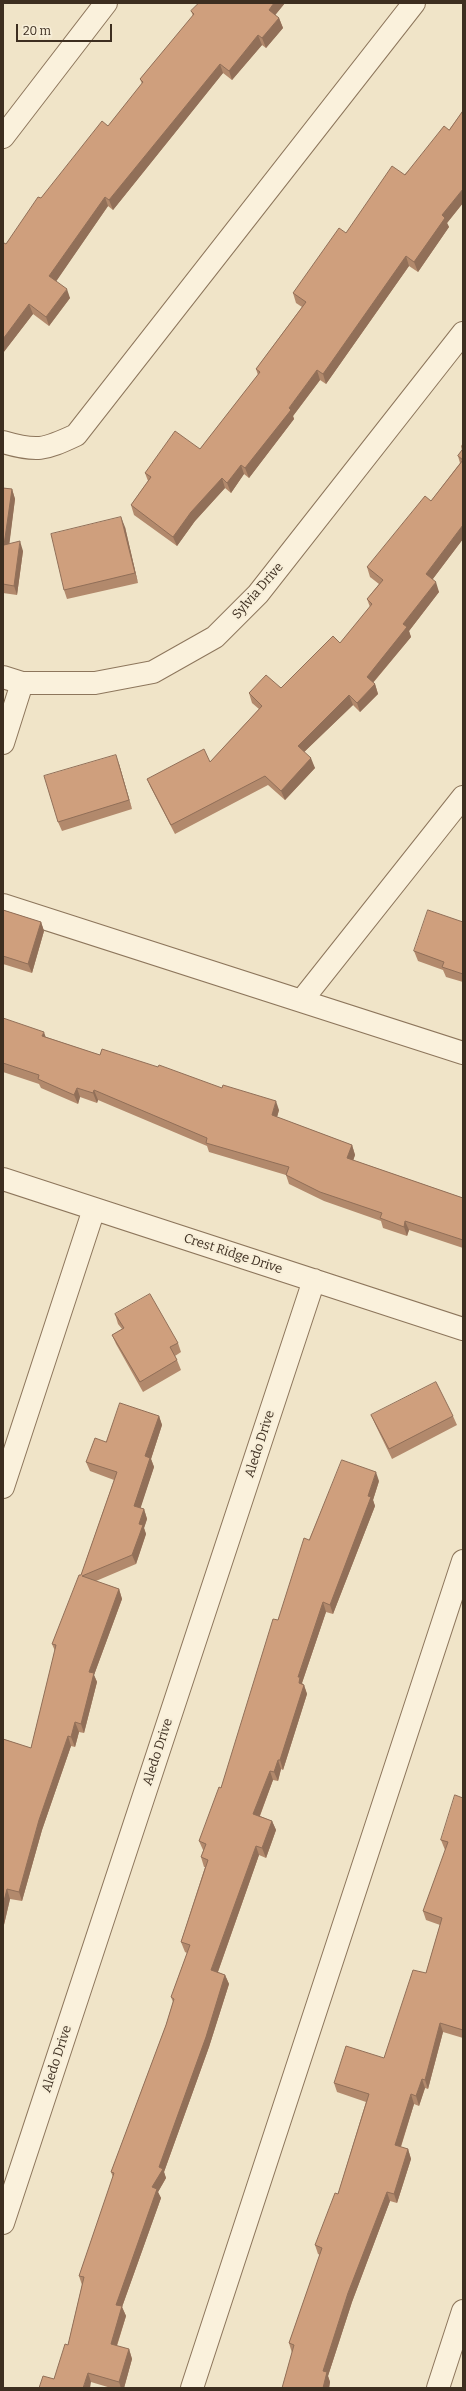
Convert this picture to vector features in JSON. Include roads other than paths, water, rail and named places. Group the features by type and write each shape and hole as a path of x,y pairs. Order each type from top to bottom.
{"street":[{"path":"3,136 106,3"},
{"path":"3,442 27,449 49,448 76,435 414,3"},
{"name":"Sylvia Drive","path":"3,743 12,680 95,684 153,672 215,637 258,594 463,333"},
{"path":"302,1000 463,797"},
{"path":"3,905 463,1053"},
{"name":"Crest Ridge Drive","path":"3,1179 463,1329"},
{"path":"3,1487 94,1209"},
{"name":"Aledo Drive","path":"3,2223 314,1280"},
{"path":"192,2388 463,1561"},
{"path":"438,2388 463,2310"}]}
